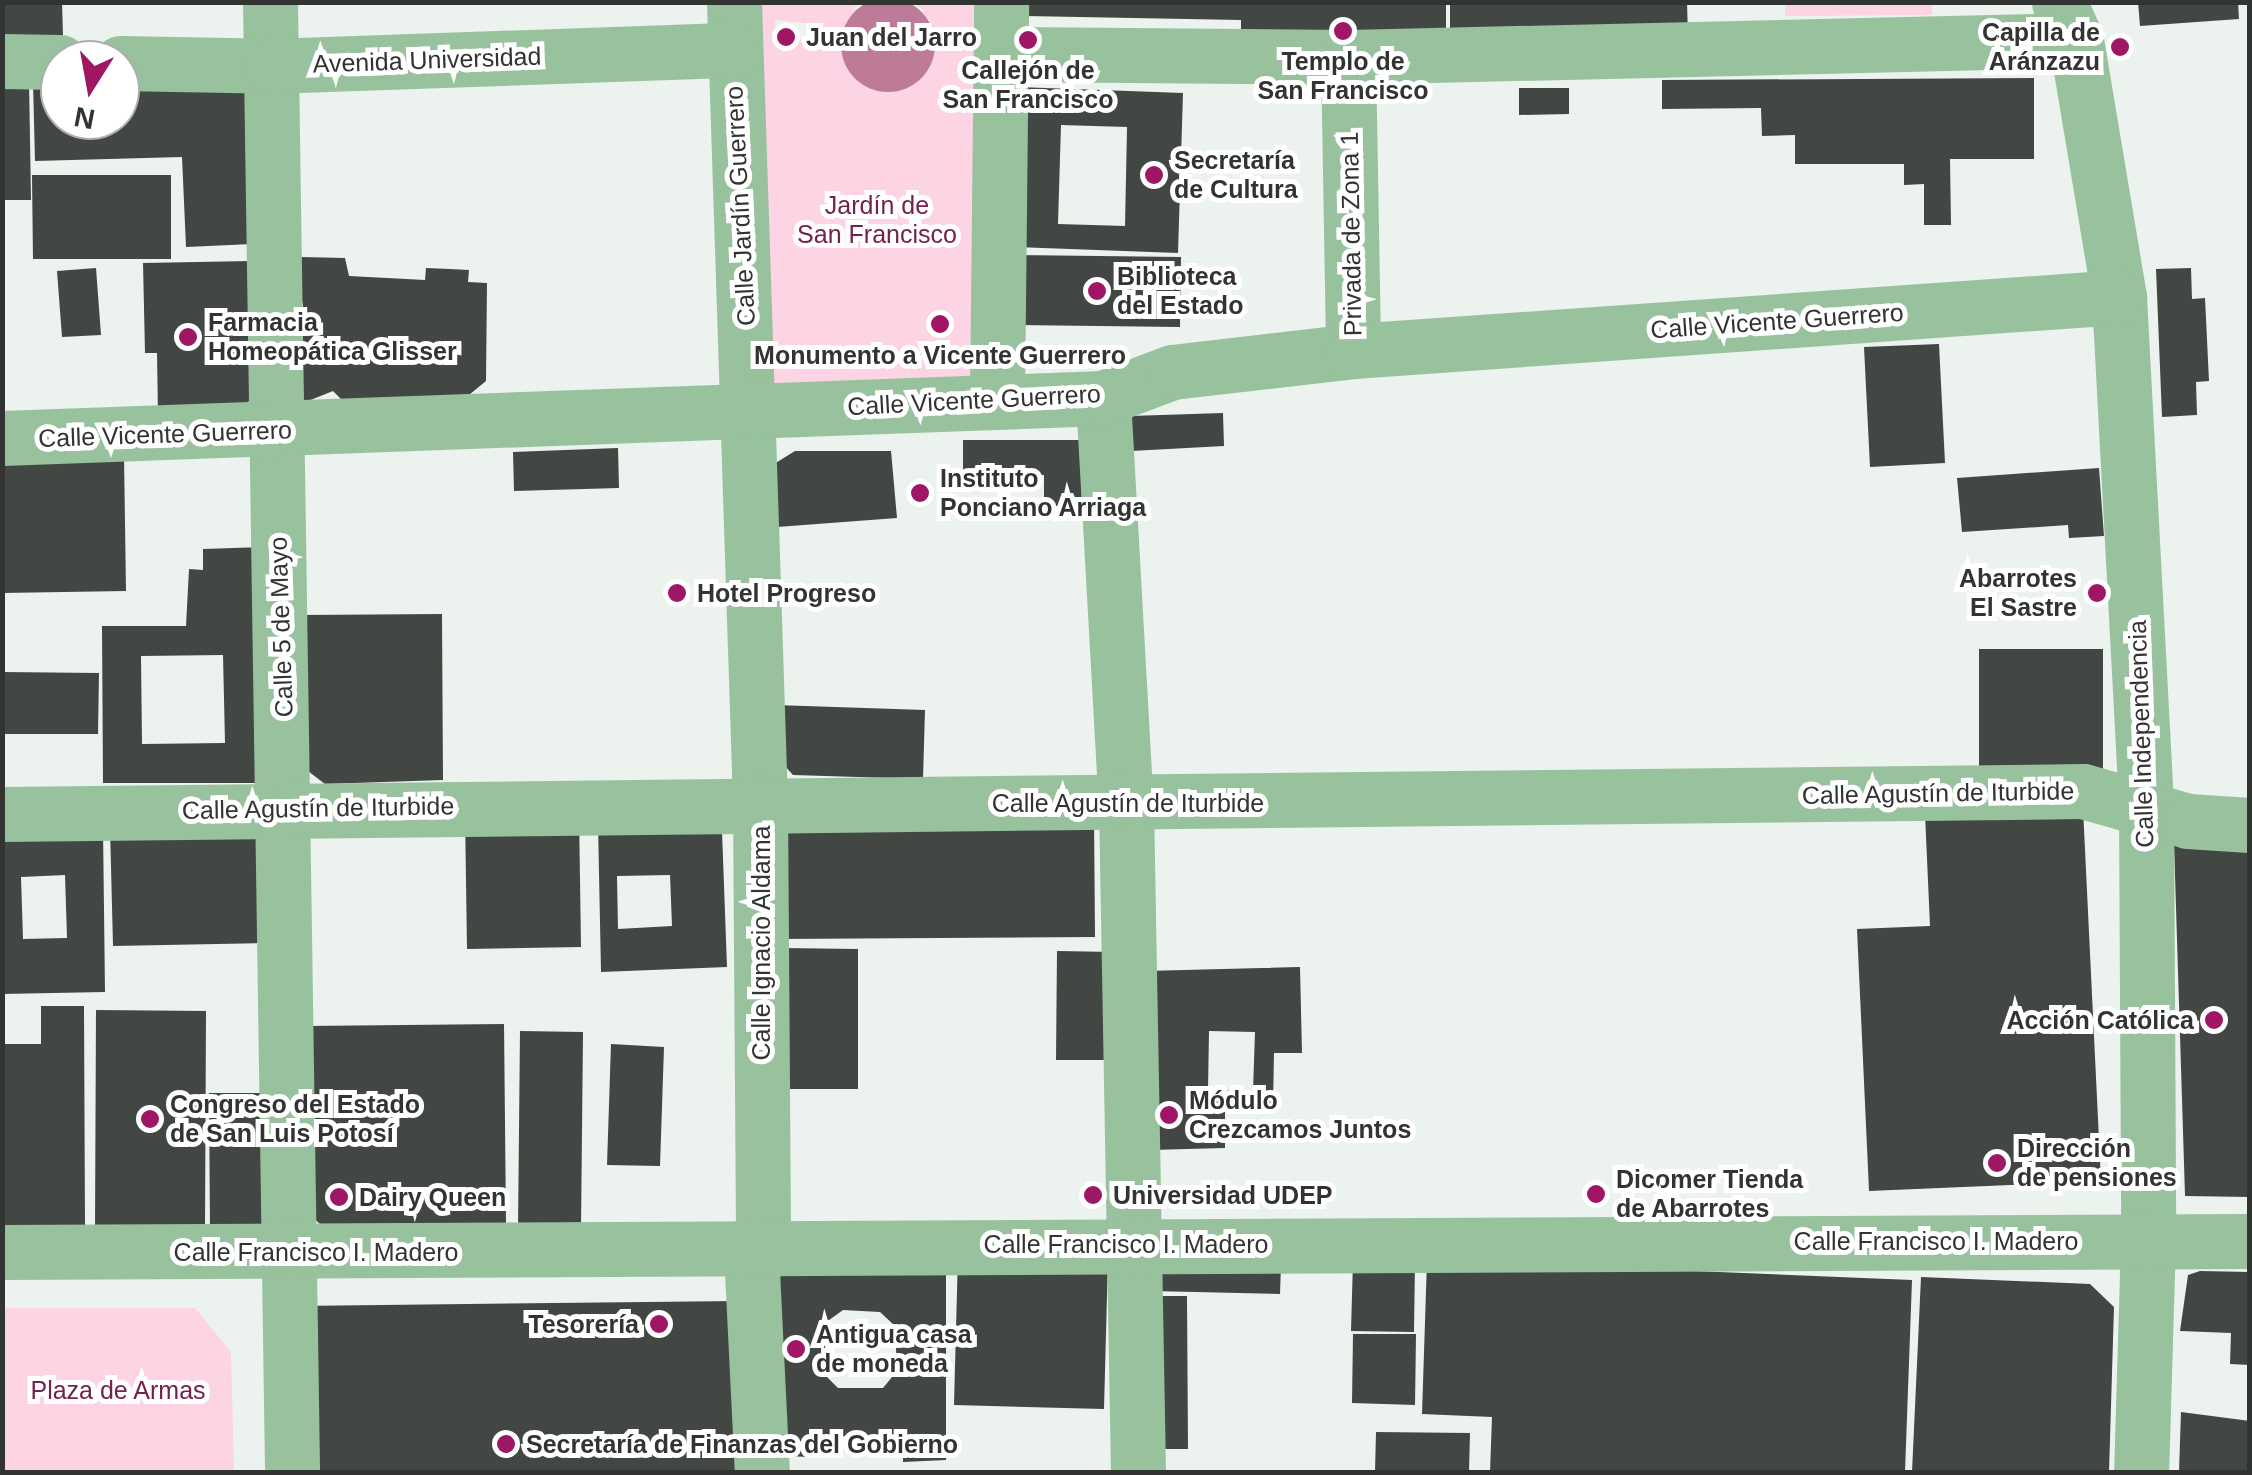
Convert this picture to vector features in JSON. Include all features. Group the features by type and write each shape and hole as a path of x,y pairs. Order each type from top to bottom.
{"street":[{"name":"Calle 5 de Mayo","path":"270,2 286,808 292,1472"},
{"path":"997,400 1001,2"},
{"path":"1016,54 1348,57 2067,21"},
{"name":"Calle Independencia","path":"2067,21 2119,297 2146,804 2148,1240 2141,1472"},
{"name":"Avenida Universidad","path":"140,63 270,66 734,26"},
{"name":"Calle Jardín Guerrero","path":"734,26 744,410"},
{"name":"Privada de Zona 1","path":"1348,57 1353,351"},
{"path":"2,61 40,62"},
{"name":"Calle Vicente Guerrero","path":"2,438 276,432 1103,398 1172,372 1353,351 2119,297"},
{"path":"1103,398 1126,804 1138,1472"},
{"name":"Calle Ignacio Aldama","path":"744,410 760,802 763,1248 752,1272 762,1472"},
{"name":"Calle Agustín de Iturbide","path":"2,814 760,802 1126,804 2082,791 2146,804 2188,821 2250,825"},
{"name":"Calle Francisco I. Madero","path":"2,1252 2250,1241"}],"green space":[{"name":"Jardín de San Francisco","path":"751,3 861,3 852,9 925,12 914,3 1018,3 997,375 774,383 766,378","holes":["775,20 812,24 811,42 794,32 776,31"]},
{"path":"1785,3 1932,3 1932,15 1785,16"},
{"name":"Plaza de Armas","path":"3,1308 195,1308 231,1352 234,1472 3,1472"}],"shaded area":[{"path":"888,-2 906,1 921,12 932,27 932,63 921,78 906,89 888,92 870,89 855,78 844,63 841,45 844,27 855,12 870,1"}],"building":[{"path":"2,2 62,2 63,36 2,38"},
{"name":"Templo de San Francisco","path":"1025,2 1446,2 1446,46 1241,42 1241,20 1025,16"},
{"path":"1450,2 1687,2 1688,36 1450,41"},
{"path":"2138,2 2238,2 2239,19 2140,26"},
{"path":"231,77 251,98 252,244 186,247 182,157 35,161 33,82 40,82 40,140 140,140 140,79"},
{"path":"2034,78 2034,159 1950,159 1951,225 1924,225 1924,184 1904,185 1904,164 1795,164 1795,135 1762,136 1761,108 1662,109 1662,80"},
{"path":"29,80 31,200 2,200 2,81"},
{"name":"Secretaría de Cultura","path":"1018,87 1183,93 1178,253 1013,247","holes":["1061,125 1127,127 1125,226 1058,224"]},
{"path":"1519,88 1569,88 1569,114 1519,115"},
{"path":"32,175 171,175 171,259 33,259"},
{"name":"Biblioteca del Estado","path":"1013,255 1181,257 1180,327 1012,325"},
{"path":"301,257 345,258 349,276 425,280 426,268 469,270 468,282 487,283 486,381 458,404 344,402 333,391 303,403 303,305 296,280 302,278"},
{"path":"251,261 251,397 245,408 158,416 157,353 145,353 143,263"},
{"path":"96,268 101,335 62,337 57,271"},
{"path":"2191,268 2192,299 2205,298 2209,381 2196,382 2197,415 2162,417 2156,269"},
{"path":"1939,344 1945,463 1870,467 1864,347"},
{"path":"1223,413 1224,446 1131,451 1130,416"},
{"path":"963,440 1081,440 1082,506 1044,506 1044,475 963,475"},
{"path":"618,448 619,488 514,491 513,452"},
{"path":"795,451 891,451 897,518 777,527 774,464"},
{"path":"124,455 126,591 2,593 2,458"},
{"path":"2099,468 2104,536 2069,538 2068,525 1962,532 1957,478"},
{"path":"261,547 256,783 103,783 102,626 186,626 189,569 203,570 203,549","holes":["223,655 225,743 142,744 141,656"]},
{"path":"442,614 443,780 325,784 304,768 301,615"},
{"path":"1979,649 2103,649 2103,771 1979,770"},
{"path":"2,672 99,673 98,734 2,734"},
{"path":"775,705 925,710 923,779 793,775 775,755"},
{"path":"2083,808 2101,1181 1869,1191 1857,929 1930,926 1925,814"},
{"path":"579,812 581,947 467,949 465,813"},
{"path":"1094,815 1095,937 778,939 777,817"},
{"path":"598,824 722,831 727,967 601,972","holes":["670,875 672,926 618,929 617,876"]},
{"path":"262,825 264,943 113,946 110,827"},
{"path":"103,827 105,992 2,994 2,828","holes":["65,875 67,938 23,939 21,877"]},
{"name":"Acción Católica","path":"2174,844 2250,844 2250,1197 2185,1196"},
{"path":"782,948 858,949 858,1089 782,1089"},
{"path":"1057,951 1115,952 1114,1060 1056,1060"},
{"path":"1300,967 1302,1053 1274,1053 1273,1105 1225,1105 1225,1148 1150,1150 1145,971","holes":["1209,1031 1255,1032 1253,1091 1208,1090"]},
{"path":"41,1006 84,1006 85,1225 2,1226 2,1044 41,1044"},
{"name":"Congreso del Estado de San Luis Potosí","path":"96,1010 206,1011 205,1228 95,1228"},
{"path":"504,1024 506,1224 320,1224 307,1212 305,1026"},
{"path":"520,1031 583,1032 581,1229 518,1229"},
{"path":"611,1044 664,1047 660,1166 607,1165"},
{"path":"209,1093 273,1093 274,1228 210,1228"},
{"path":"958,1254 1108,1258 1104,1409 954,1405"},
{"name":"Antigua casa de moneda","path":"946,1256 946,1460 903,1462 903,1435 808,1437 808,1457 771,1455 766,1285 795,1257","holes":["843,1310 880,1312 895,1326 897,1371 883,1388 838,1388 825,1375 825,1323"]},
{"path":"1427,1260 1912,1280 1905,1472 1490,1472 1492,1417 1422,1414"},
{"path":"1152,1261 1281,1265 1280,1294 1151,1291"},
{"path":"1353,1261 1415,1262 1414,1332 1351,1331"},
{"path":"2200,1271 2250,1272 2250,1365 2230,1364 2231,1333 2180,1331 2188,1275"},
{"path":"1921,1277 2090,1284 2114,1307 2109,1472 1912,1472"},
{"path":"1153,1296 1187,1296 1188,1449 1154,1449"},
{"path":"738,1301 740,1472 299,1472 297,1306"},
{"path":"1353,1334 1416,1334 1415,1405 1352,1403"},
{"path":"2181,1412 2250,1421 2250,1472 2179,1472"},
{"path":"1376,1432 1470,1433 1469,1472 1375,1472"}],"place":[{"name":"Templo de San Francisco","path":"1343,31"},
{"name":"Juan del Jarro","path":"786,37"},
{"name":"Callejón de San Francisco","path":"1028,40"},
{"name":"Capilla de Aránzazu","path":"2120,47"},
{"name":"Secretaría de Cultura","path":"1154,175"},
{"name":"Biblioteca del Estado","path":"1097,291"},
{"name":"Monumento a Vicente Guerrero","path":"940,324"},
{"name":"Farmacia Homeopática Glisser","path":"188,337"},
{"name":"Instituto Ponciano Arriaga","path":"920,493"},
{"name":"Hotel Progreso","path":"677,593"},
{"name":"Abarrotes El Sastre","path":"2097,593"},
{"name":"Acción Católica","path":"2214,1020"},
{"name":"Módulo Crezcamos Juntos","path":"1169,1115"},
{"name":"Congreso del Estado de San Luis Potosí","path":"150,1119"},
{"name":"Dirección de pensiones","path":"1997,1163"},
{"name":"Dicomer Tienda de Abarrotes","path":"1596,1194"},
{"name":"Universidad UDEP","path":"1093,1195"},
{"name":"Dairy Queen","path":"339,1197"},
{"name":"Tesorería","path":"659,1324"},
{"name":"Antigua casa de moneda","path":"796,1349"},
{"name":"Secretaría de Finanzas del Gobierno","path":"506,1444"}]}
